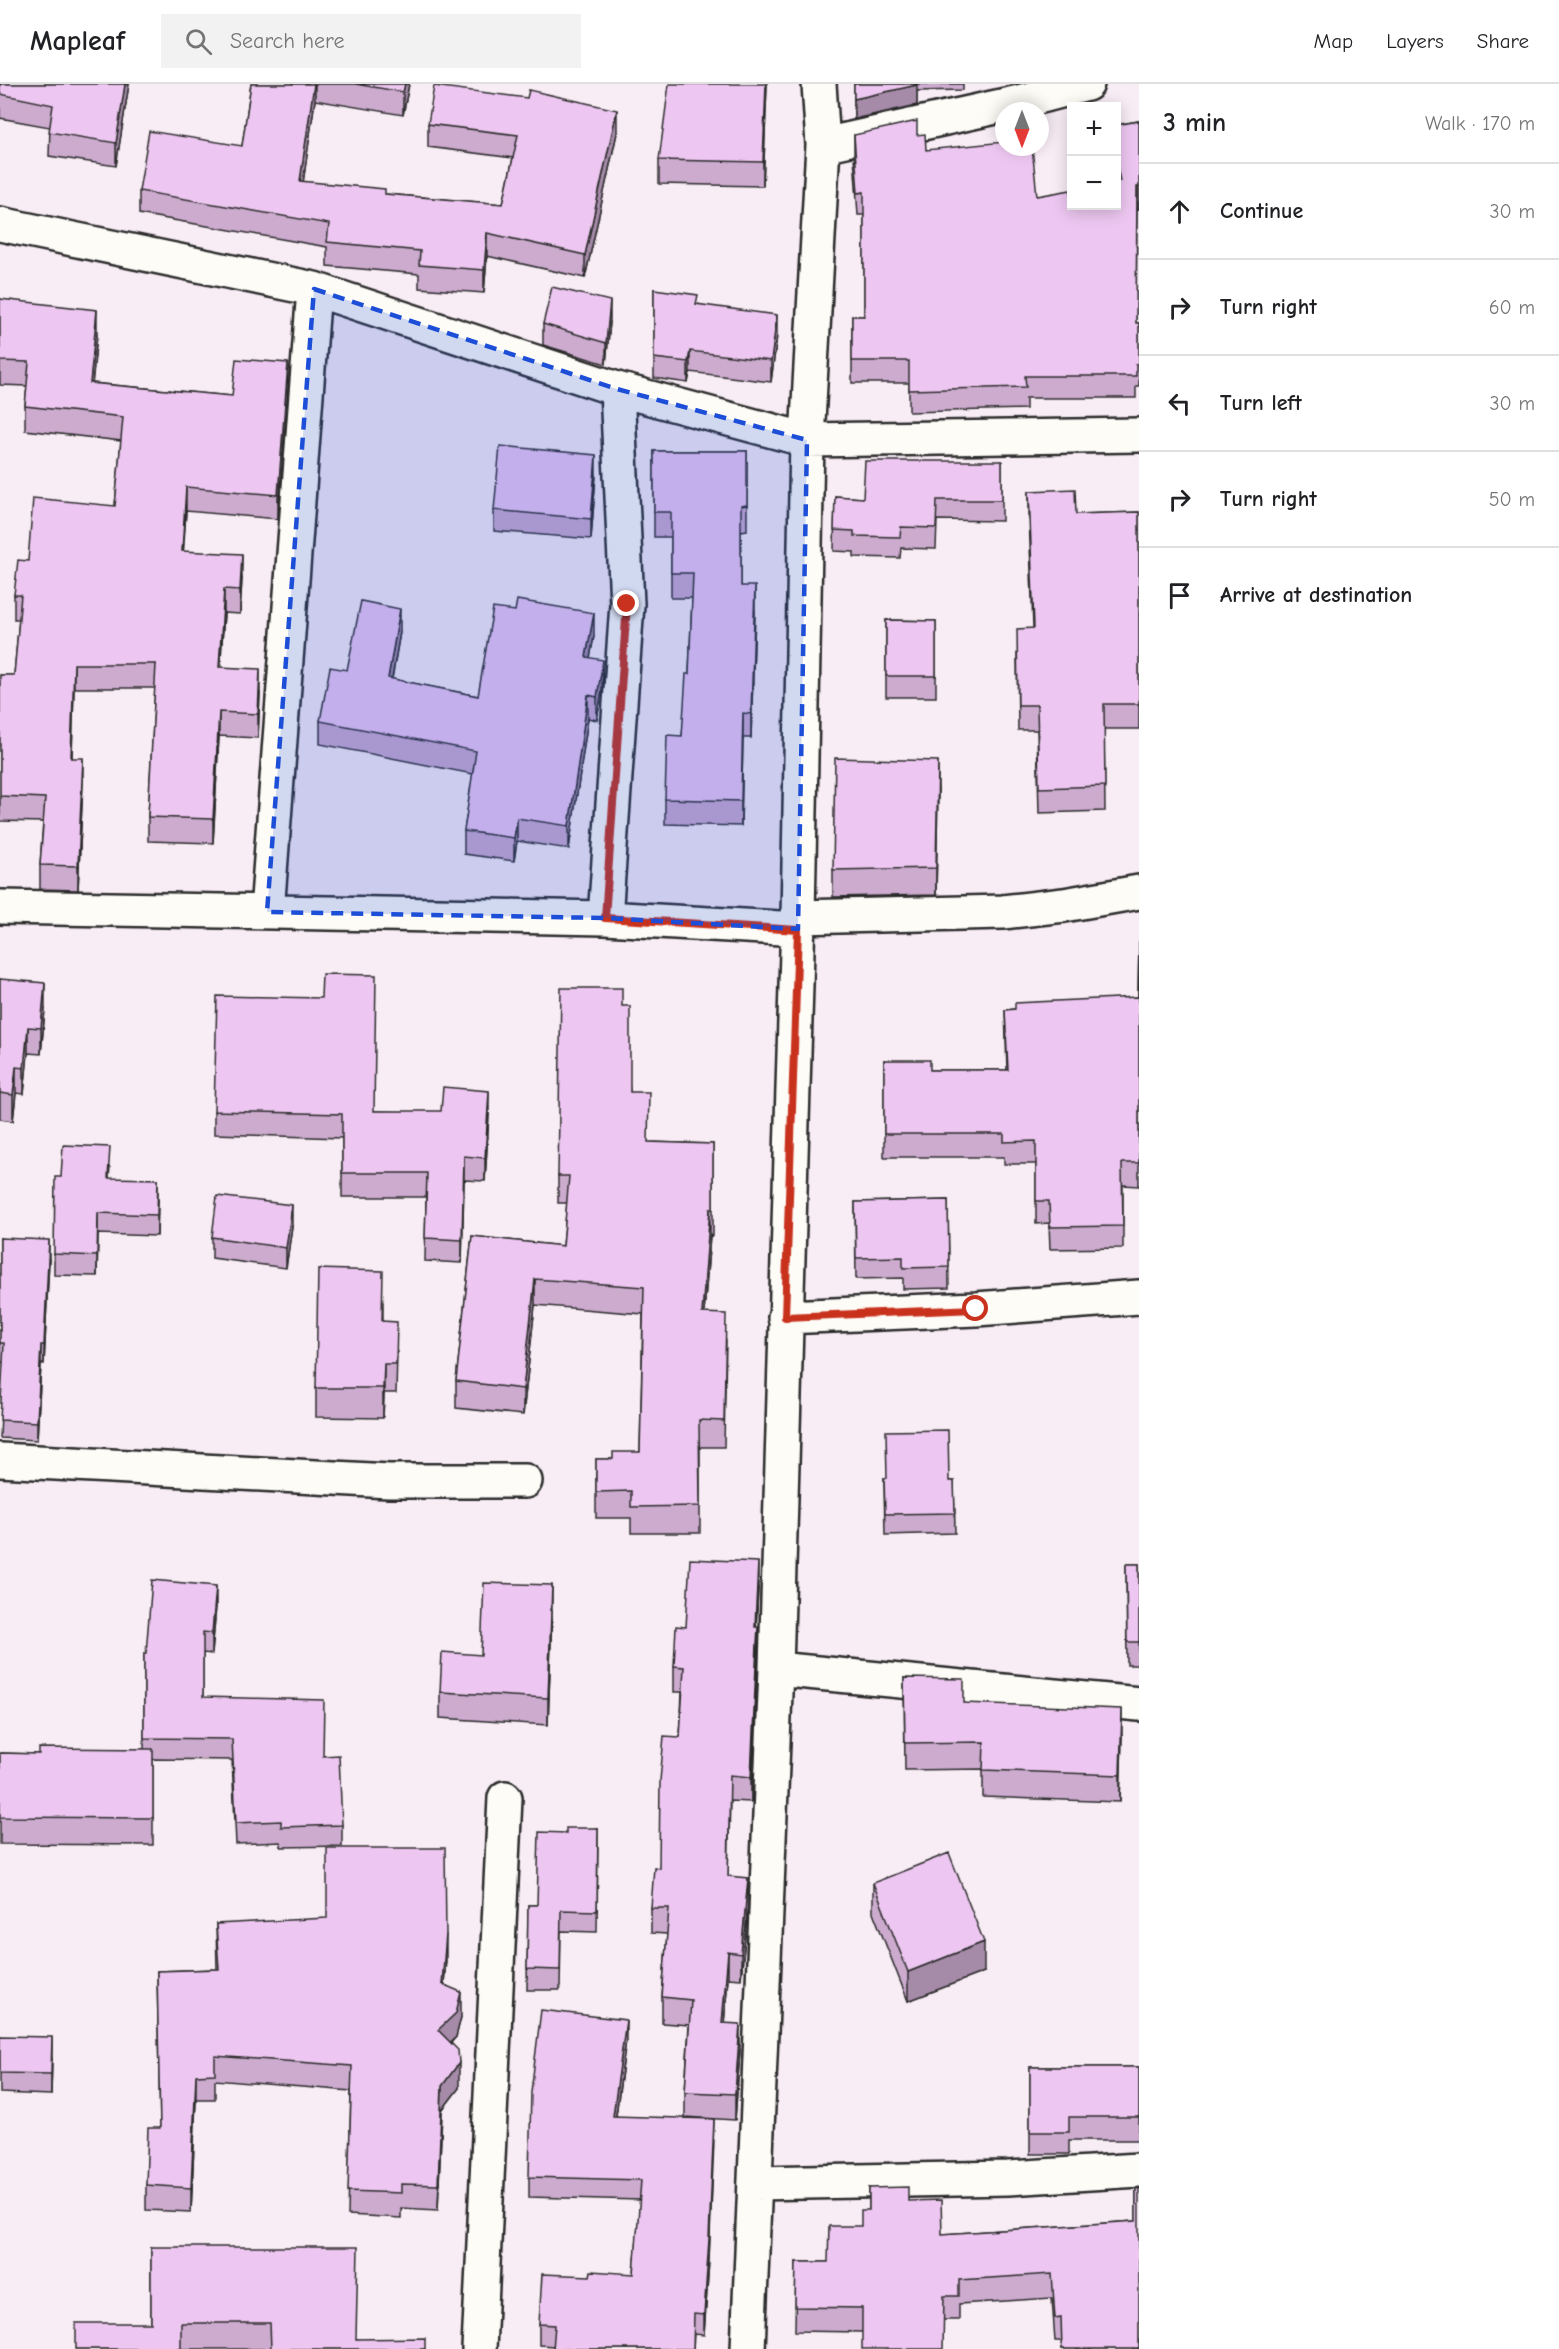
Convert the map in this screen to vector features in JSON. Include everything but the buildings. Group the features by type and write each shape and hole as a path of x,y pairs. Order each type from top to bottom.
{"street":[{"path":"748,2349 776,1669 798,923 807,440 823,145 819,84"},
{"path":"823,145 1019,102 1087,84"},
{"path":"0,224 314,289 617,389 807,440 1139,435"},
{"path":"267,912 314,289"},
{"path":"605,918 627,604 617,389"},
{"path":"0,907 798,923 1003,912 1064,905 1139,892"},
{"path":"785,1317 976,1309 1139,1298"},
{"path":"0,1460 389,1481 525,1481"},
{"path":"776,1669 1139,1704"},
{"path":"479,2349 505,1798"},
{"path":"756,2183 1008,2178 1139,2170"}],"highlighted area":[{"path":"314,289 617,389 807,440 798,929 605,918 267,912"}],"route":[{"path":"627,604 605,918 798,930 785,1317 976,1309"}]}
